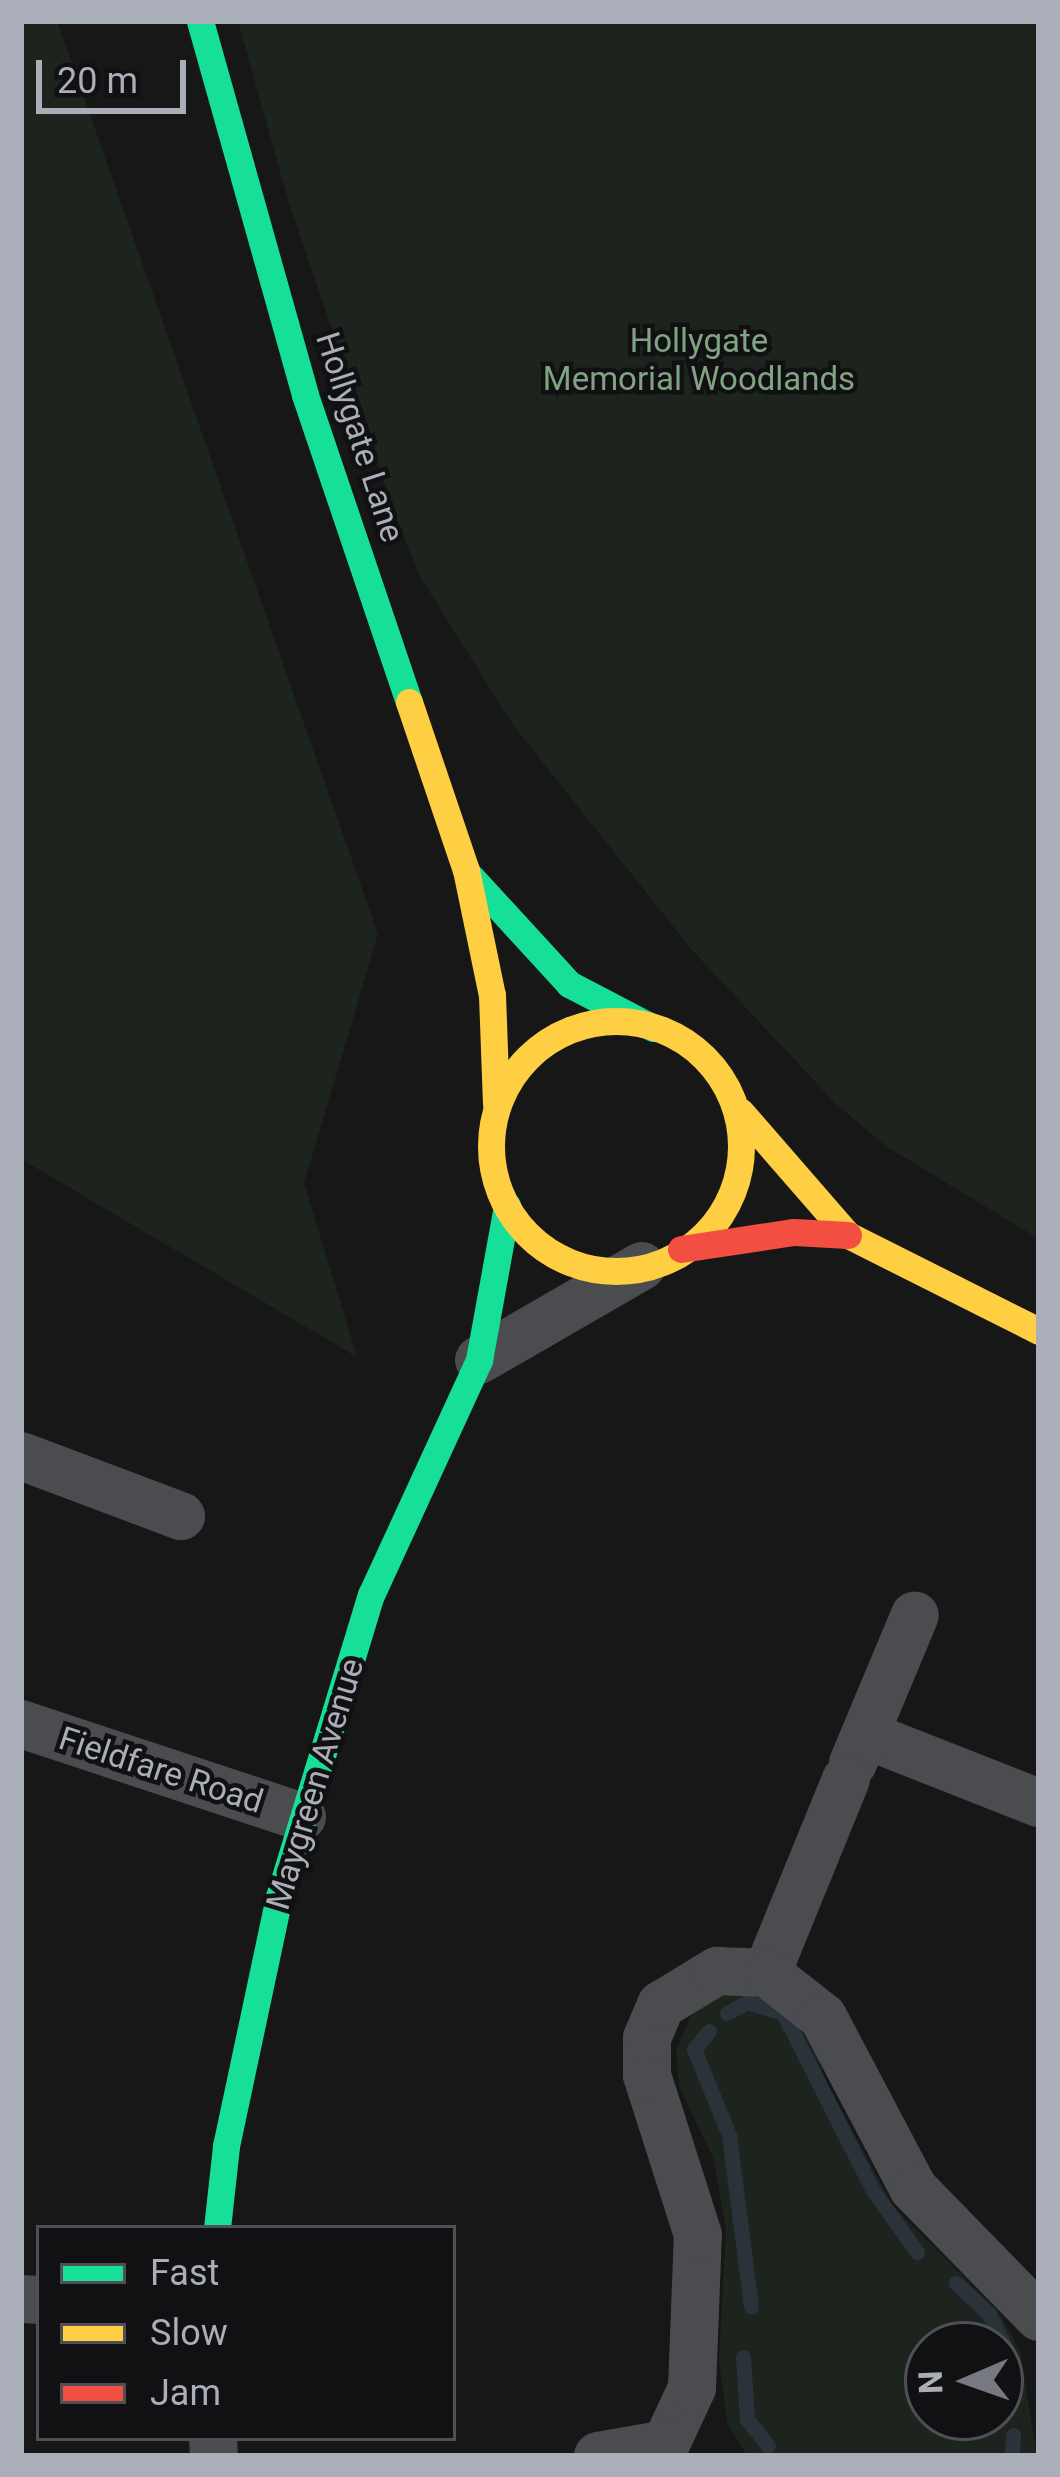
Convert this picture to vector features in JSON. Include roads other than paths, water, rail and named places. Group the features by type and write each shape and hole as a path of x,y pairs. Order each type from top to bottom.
{"street":[{"name":"Hollygate Lane","path":"200,21 305,395 466,870 492,995 496,1103"},
{"name":"Hollygate Lane","path":"466,870 569,984 656,1029"},
{"path":"848,1235 777,1234 610,1272 566,1264 530,1239 507,1206 492,1158 496,1103 536,1052 571,1032 627,1024 656,1029 712,1061 740,1112 848,1235 1039,1330"},
{"path":"479,1360 707,1228 734,1186 740,1112"},
{"name":"Maygreen Avenue","path":"217,2225 253,2002 302,1816 371,1595 479,1360 507,1206"},
{"path":"21,1456 181,1516"},
{"path":"767,1973 915,1615"},
{"name":"Fieldfare Road","path":"21,1724 302,1816"},
{"path":"855,1759 1039,1803"},
{"path":"598,2456 678,2450 692,2388 698,2235 647,2075 647,2038 662,2005 718,1971 767,1973 823,2017 913,2188 1038,2309"}],"waterway":[{"path":"727,2013 747,2002 783,2013 874,2192 917,2252"},
{"path":"709,2031 694,2049 729,2135 751,2307"},
{"path":"956,2283 992,2321"},
{"path":"743,2357 747,2419 768,2446"},
{"path":"1012,2456 1013,2441"}],"park label":[{"name":"Hollygate Memorial Woodlands","path":"699,360"}]}
